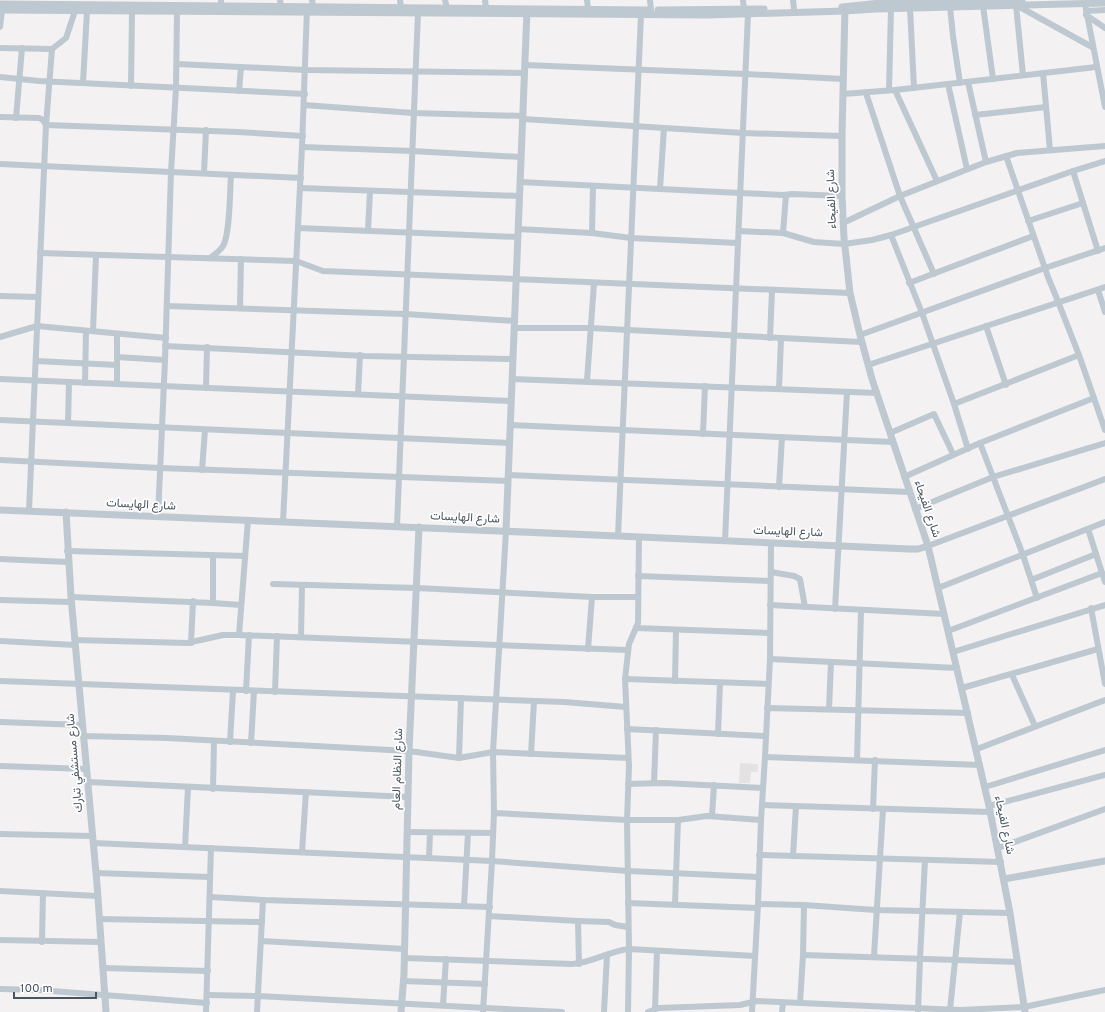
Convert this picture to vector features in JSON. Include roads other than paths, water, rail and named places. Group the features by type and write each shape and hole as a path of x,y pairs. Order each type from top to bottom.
{"street":[{"path":"445,0 446,8"},
{"path":"485,0 486,8"},
{"path":"587,0 588,9"},
{"path":"650,0 651,10"},
{"path":"725,541 745,74 746,12 743,0"},
{"path":"793,0 794,9"},
{"path":"1,8 40,2 87,5 177,6 401,4 446,8 486,8 641,15 845,9 890,2 1022,0"},
{"path":"1,8 75,11 87,5 132,12 177,6 221,3 280,3 418,14 588,9 746,12 794,9 891,9 1016,5 1105,10"},
{"path":"1086,10 1105,4"},
{"path":"83,83 87,5"},
{"path":"1016,5 1092,47"},
{"path":"1016,5 1022,76"},
{"path":"158,517 166,338 171,172 177,64 177,6"},
{"path":"283,522 310,6"},
{"path":"983,6 993,79"},
{"path":"950,7 960,83"},
{"path":"0,27 1,8"},
{"path":"910,8 914,88"},
{"name":"شارع الفيحاء","path":"845,9 842,196 844,244 850,293 868,365 928,546 980,764 1001,862 1018,962 1024,1010"},
{"path":"891,9 892,90 937,182"},
{"path":"1086,10 1105,28"},
{"path":"1086,10 1096,67 1103,90 1105,107"},
{"path":"0,48 52,49 66,38 75,11"},
{"path":"483,1010 490,907 494,813 496,700 510,443 527,11"},
{"path":"131,86 132,12"},
{"path":"397,526 418,14"},
{"path":"618,536 641,15"},
{"path":"16,118 22,48"},
{"path":"29,511 46,124 52,49"},
{"path":"177,64 306,70 638,70 843,79"},
{"path":"239,91 241,67"},
{"path":"843,94 914,88 1096,67"},
{"path":"1043,73 1050,150"},
{"path":"0,77 49,82 305,94"},
{"path":"968,82 986,162"},
{"path":"948,84 967,169"},
{"path":"866,93 900,196 934,274"},
{"path":"304,105 743,133 842,136"},
{"path":"975,114 1046,107"},
{"path":"0,117 38,118 43,120 46,124 206,130 303,136"},
{"path":"660,189 664,128"},
{"path":"204,174 206,130"},
{"path":"843,223 900,196 967,169 1006,156 1017,153 1105,146"},
{"path":"302,148 412,151 521,157"},
{"path":"1006,156 1033,236 1079,355 1105,430"},
{"path":"739,231 783,233 814,242 844,244 872,240 891,235 1017,190 1105,161"},
{"path":"0,164 301,178"},
{"path":"1073,171 1098,251"},
{"path":"209,258 221,248 225,242 228,227 231,175"},
{"path":"520,182 740,194 842,196"},
{"path":"592,233 593,186"},
{"path":"300,188 520,196"},
{"path":"368,230 370,191"},
{"path":"783,233 786,194"},
{"path":"1028,221 1083,203"},
{"path":"298,228 518,237"},
{"path":"518,229 592,233 631,238 738,244"},
{"path":"891,235 908,283 922,313 968,448"},
{"path":"908,283 1033,236"},
{"path":"860,335 1045,268 1105,248"},
{"path":"40,253 296,261 322,272 850,293"},
{"path":"85,383 85,363 90,331 96,255"},
{"path":"240,308 241,259"},
{"path":"587,381 594,283"},
{"path":"868,365 1105,287"},
{"path":"770,338 772,290"},
{"path":"1098,290 1105,312"},
{"path":"0,296 38,297"},
{"path":"167,306 405,314 514,324 862,342"},
{"path":"0,336 37,326 166,338"},
{"path":"986,326 1006,385"},
{"path":"117,334 117,384"},
{"path":"779,389 781,339"},
{"path":"165,346 403,357 513,359"},
{"path":"206,388 207,347"},
{"path":"358,394 360,355"},
{"path":"954,404 1006,385 1079,355"},
{"path":"117,357 165,360"},
{"path":"36,361 117,364"},
{"path":"0,379 511,401"},
{"path":"512,379 877,393"},
{"path":"68,423 70,382"},
{"path":"703,434 705,386"},
{"path":"835,609 847,392"},
{"path":"904,477 953,454 1094,398"},
{"path":"890,432 934,414 953,454"},
{"path":"0,420 510,443"},
{"path":"510,425 893,442"},
{"path":"202,470 205,430"},
{"path":"779,487 782,437"},
{"path":"980,443 1023,556 1037,598"},
{"path":"915,509 993,477 1105,443"},
{"path":"0,460 202,470 399,477 621,479 909,492"},
{"path":"928,546 1105,479"},
{"name":"شارع الهايسات","path":"0,510 838,545 909,550 928,546"},
{"name":"شارع مستشفي تبارك","path":"66,512 68,562 100,919 106,1012"},
{"path":"239,635 248,520"},
{"path":"938,588 1023,556 1105,522"},
{"name":"شارع النظام العام","path":"401,1012 405,949 406,857 419,527"},
{"path":"1088,529 1105,582"},
{"path":"628,1012 628,758 625,679 627,650 636,628 638,616 639,537"},
{"path":"752,1012 770,659 771,543"},
{"path":"68,551 245,556"},
{"path":"1031,580 1096,554"},
{"path":"213,555 213,603"},
{"path":"0,559 68,562"},
{"path":"770,572 794,576 800,579 805,607"},
{"path":"948,631 1102,574"},
{"path":"638,576 770,581"},
{"path":"273,584 638,597"},
{"path":"301,637 302,585"},
{"path":"588,649 592,596"},
{"path":"0,600 71,599 193,601 241,605"},
{"path":"192,643 193,601"},
{"path":"770,605 944,614"},
{"path":"953,652 1091,608 1105,605"},
{"path":"1091,608 1105,684"},
{"path":"857,760 861,610"},
{"path":"636,628 770,633"},
{"path":"675,681 676,630"},
{"path":"0,641 192,643 217,636 249,635 627,650"},
{"path":"246,691 249,635"},
{"path":"275,692 277,636"},
{"path":"962,688 1098,650"},
{"path":"770,659 957,668"},
{"path":"829,709 831,662"},
{"path":"1012,674 1035,726"},
{"path":"625,679 768,684"},
{"path":"0,681 232,691 534,701 626,707"},
{"path":"718,734 720,683"},
{"path":"230,742 232,691"},
{"path":"251,743 254,691"},
{"path":"459,758 461,698"},
{"path":"976,749 1105,700"},
{"path":"531,754 534,701"},
{"path":"767,708 968,713"},
{"path":"0,722 82,725"},
{"path":"627,729 766,736"},
{"path":"654,783 656,730"},
{"path":"83,736 167,738 410,752 459,758 494,752 628,758"},
{"path":"213,789 214,741"},
{"path":"985,787 1105,750"},
{"path":"765,757 980,764"},
{"path":"873,809 875,760"},
{"path":"0,766 86,769"},
{"path":"762,805 873,809 990,809 1105,776"},
{"path":"88,782 188,788 408,797"},
{"path":"628,784 654,783 763,788"},
{"path":"712,816 714,785"},
{"path":"186,847 188,788"},
{"path":"302,852 306,792"},
{"path":"793,856 796,806"},
{"path":"874,956 883,809"},
{"path":"998,848 1105,809"},
{"path":"494,813 627,820 678,820 702,816 761,820"},
{"path":"675,904 678,820"},
{"path":"407,832 493,833"},
{"path":"429,858 430,833"},
{"path":"464,906 468,833"},
{"path":"0,834 186,847 492,861 628,871 758,877"},
{"path":"206,1012 208,995 211,848"},
{"path":"759,855 1001,862"},
{"path":"918,1010 925,860"},
{"path":"1004,879 1105,861"},
{"path":"96,873 210,877"},
{"path":"0,891 98,896"},
{"path":"42,942 43,893"},
{"path":"210,897 490,907"},
{"path":"257,1012 263,900"},
{"path":"628,903 758,906 804,905 876,910 1010,914"},
{"path":"800,1003 804,905"},
{"path":"950,1010 960,912"},
{"path":"489,916 609,922 615,925 628,927"},
{"path":"100,919 262,922"},
{"path":"578,921 579,964"},
{"path":"0,940 101,942"},
{"path":"261,941 405,949"},
{"path":"404,958 579,964 621,950 629,949 755,956"},
{"path":"655,1009 657,951"},
{"path":"604,1012 607,955"},
{"path":"803,955 874,956 1018,962"},
{"path":"443,1005 446,959"},
{"path":"103,968 208,971"},
{"path":"403,981 485,984"},
{"path":"0,988 207,1003"},
{"path":"648,1012 655,1009 702,1010 740,1005 753,1001 918,1010 1024,1010 1105,990"},
{"path":"208,995 443,1005 483,1010 562,1012"},
{"path":"782,1012 783,1003"},
{"path":"836,1005 836,1012"}]}
